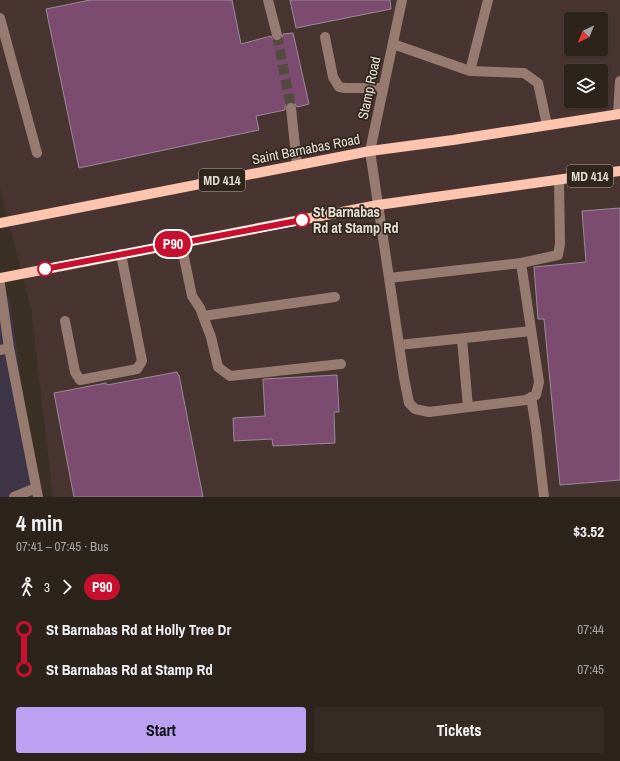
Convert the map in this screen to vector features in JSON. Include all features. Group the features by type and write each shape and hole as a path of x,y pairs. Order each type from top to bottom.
{"main road":[{"name":"Saint Barnabas Road","path":"0,223 370,151 453,140 619,114"},
{"name":"MD 414","path":"0,278 378,205 620,171"}],"street":[{"path":"268,0 277,35"},
{"path":"470,72 488,0"},
{"name":"Stamp Road","path":"401,1 370,151 409,403 415,409 429,412 526,400 531,397"},
{"path":"0,18 37,153"},
{"path":"325,37 333,77 339,87 383,88"},
{"path":"393,44 470,72 524,73 538,83 547,125"},
{"path":"619,114 620,81"},
{"path":"291,108 297,165"},
{"path":"389,278 521,263 558,256 560,244 559,180"},
{"path":"180,243 192,296 200,308 203,316 218,368 230,376 341,364"},
{"path":"65,321 75,372 80,380 137,369 142,361 121,254"},
{"path":"521,263 539,382 536,395 531,397 544,497"},
{"path":"0,284 4,349 37,492 14,497"},
{"path":"203,316 336,298"},
{"path":"399,345 531,331"},
{"path":"462,339 468,407"}],"shaded area":[{"path":"0,0 620,0 620,497 53,497 31,309 0,189"},
{"path":"9,296 38,497 0,497 0,298"}],"building":[{"path":"90,0 232,0 241,44 271,36 273,40 278,41 282,39 283,34 293,33 309,104 297,107 294,102 290,102 285,105 285,110 256,116 259,130 79,168 46,9"},
{"path":"290,0 390,0 391,9 296,28"},
{"path":"620,208 620,480 560,485 544,319 538,319 534,267 586,262 582,211"},
{"path":"177,372 179,375 203,497 74,497 54,393"},
{"path":"337,375 339,412 334,412 335,443 273,446 272,439 234,441 233,418 265,416 263,379"}],"tunnel":[{"path":"277,35 291,108"}],"bus line":[{"name":"P90","path":"45,269 302,220"}],"place":[{"name":"St Barnabas Rd at Stamp Rd","path":"302,220"}]}
